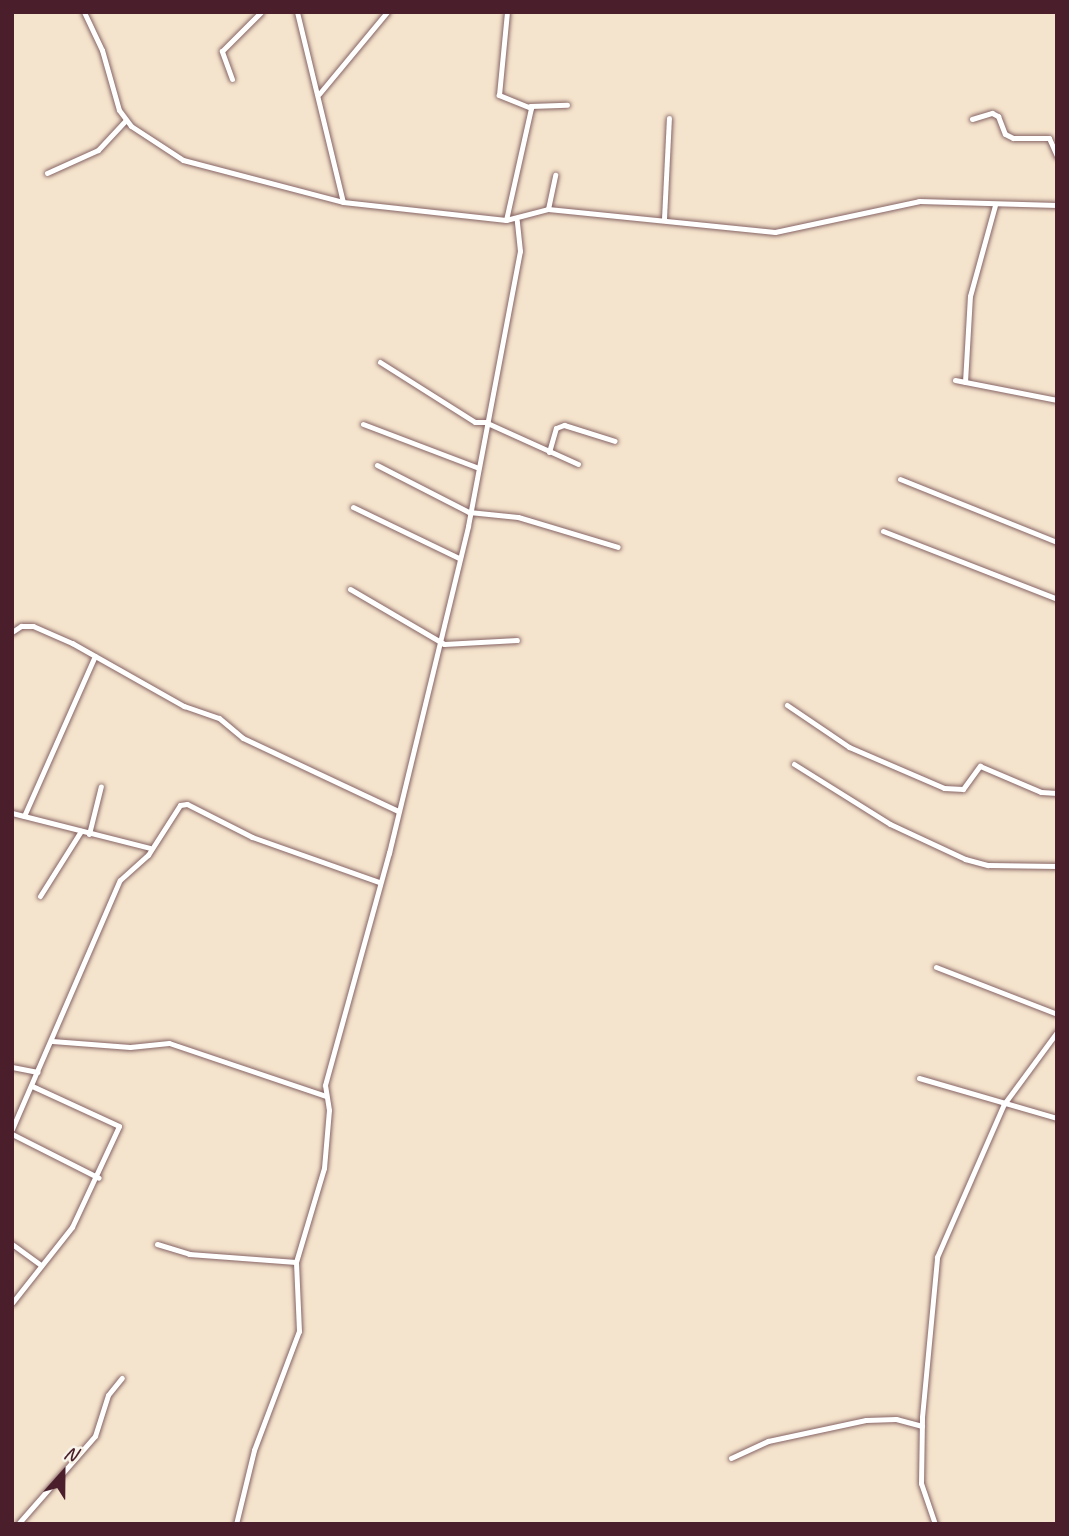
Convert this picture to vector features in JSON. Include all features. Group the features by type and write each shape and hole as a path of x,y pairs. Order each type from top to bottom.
{"street":[{"path":"84,12 102,50 125,121 183,160 343,202 506,220 517,220 548,209 775,232 919,201 1057,205"},
{"path":"232,79 222,51 261,12"},
{"path":"297,12 343,202"},
{"path":"319,94 387,12"},
{"path":"507,12 499,95 530,106 567,105"},
{"path":"506,220 530,106"},
{"path":"972,119 992,113 998,116 1005,134 1013,138 1052,139 1057,156"},
{"path":"664,219 668,118"},
{"path":"47,173 98,150 125,121"},
{"path":"548,209 555,175"},
{"path":"965,382 970,296 995,205"},
{"path":"236,1524 254,1450 297,1340 296,1262 324,1168 328,1129 326,1096 329,1065 398,811 459,558 485,422 500,369 509,292 520,251 517,220"},
{"path":"380,362 475,422 485,422 578,464"},
{"path":"955,380 1057,400"},
{"path":"363,424 476,467"},
{"path":"549,452 556,428 564,425 615,441"},
{"path":"377,465 469,512 519,517 618,547"},
{"path":"900,479 1057,542"},
{"path":"354,507 459,558"},
{"path":"883,531 1057,599"},
{"path":"350,589 437,641 517,640"},
{"path":"12,632 21,626 33,626 95,656 184,706 219,718 243,738 398,811"},
{"path":"24,816 95,656"},
{"path":"788,705 849,747 944,788 963,789 980,766 1041,792 1057,793"},
{"path":"794,764 939,849 988,865 1057,866"},
{"path":"89,834 101,786"},
{"path":"12,1129 120,880 148,855 173,811 187,804 252,837 379,883"},
{"path":"12,813 150,848"},
{"path":"40,896 81,831"},
{"path":"936,967 1057,1014"},
{"path":"935,1524 921,1483 922,1426 937,1257 1004,1104 1057,1032"},
{"path":"52,1041 130,1047 169,1043 326,1096"},
{"path":"12,1067 38,1072"},
{"path":"919,1078 1057,1118"},
{"path":"12,1303 72,1227 99,1178 119,1126 32,1086"},
{"path":"12,1135 99,1178"},
{"path":"12,1244 41,1265"},
{"path":"157,1244 189,1254 296,1262"},
{"path":"18,1524 95,1436 108,1395 122,1378"},
{"path":"731,1458 768,1441 866,1420 896,1419 922,1426"}]}
